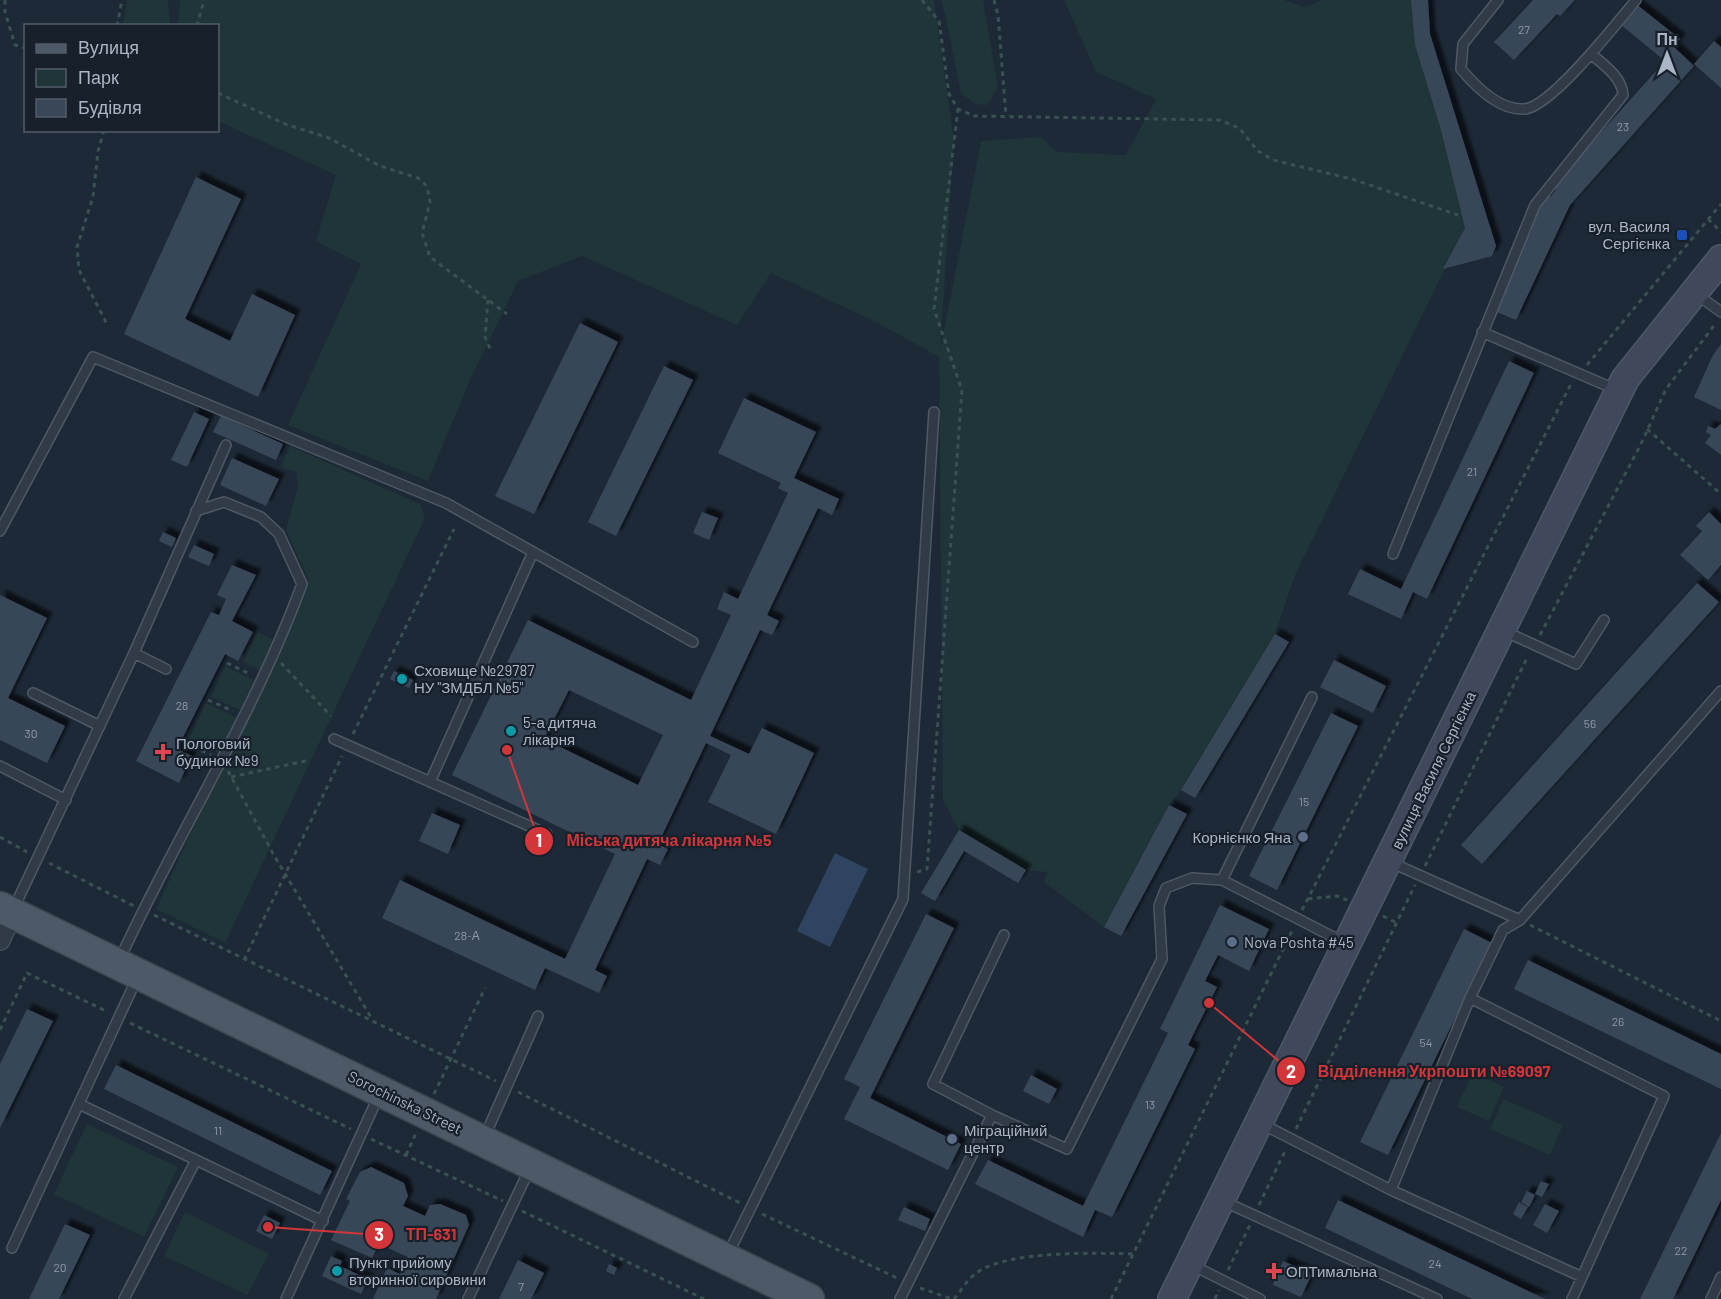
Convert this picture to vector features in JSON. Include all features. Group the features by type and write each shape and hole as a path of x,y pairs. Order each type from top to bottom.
{"main road":[{"name":"вулиця Василя Сергієнка","path":"1172,1299 1625,379 1721,259"},
{"name":"Sorochinska Street","path":"6,910 382,1090 809,1299"}],"street":[{"path":"0,940 6,910"}],"lane":[{"path":"1498,0 1463,44 1461,69 1473,84 1491,98 1513,109 1528,109 1545,100 1591,54 1636,0"},
{"path":"1393,554 1482,332 1536,205 1623,95 1623,85 1591,54"},
{"path":"1693,292 1721,312"},
{"path":"1482,332 1619,391"},
{"path":"0,531 93,357 446,503 693,642"},
{"path":"726,1259 903,899 934,412"},
{"path":"6,910 37,857 66,800 226,445"},
{"path":"12,1248 119,1017 142,910 222,760 302,584 279,534 261,517 224,502 196,511"},
{"path":"430,782 533,552"},
{"path":"1502,630 1576,664 1604,620"},
{"path":"134,653 166,669"},
{"path":"1391,1190 1470,998 1503,930 1520,920 1721,691"},
{"path":"33,693 100,726"},
{"path":"1222,880 1312,697"},
{"path":"334,739 547,834"},
{"path":"0,765 66,800"},
{"path":"1388,861 1520,920"},
{"path":"1004,935 933,1084 992,1115 1067,1149 1162,959 1159,906 1166,888 1192,878 1222,880 1347,945"},
{"path":"1470,998 1664,1096 1572,1299"},
{"path":"483,1140 538,1016"},
{"path":"286,1299 382,1090"},
{"path":"79,1104 323,1221"},
{"path":"900,1299 992,1115"},
{"path":"1260,1122 1391,1190 1582,1277"},
{"path":"124,1299 196,1160"},
{"path":"468,1299 532,1163"},
{"path":"1220,1200 1437,1299"},
{"path":"1190,1264 1247,1296 1260,1299"},
{"path":"1711,1299 1721,1276"}],"path":[{"path":"5,0 5,12 15,45 24,47"},
{"path":"117,24 122,0"},
{"path":"197,24 204,0"},
{"path":"924,0 939,21 949,94 958,109 974,116 1220,120 1239,128 1258,151 1273,160 1352,179 1458,215"},
{"path":"994,0 998,15 1006,116"},
{"path":"219,93 285,124 329,138 380,166 418,178 427,186 430,202 422,233 430,257 507,315"},
{"path":"904,875 927,869 962,390 934,309 958,109"},
{"path":"104,132 93,197 77,247 79,270 108,326"},
{"path":"1111,1299 1298,919 1567,389 1721,204"},
{"path":"1708,219 1721,232"},
{"path":"488,300 485,338 491,351"},
{"path":"1215,1299 1395,922 1445,830 1533,646 1548,624 1666,389 1721,317"},
{"path":"1647,429 1721,494"},
{"path":"274,656 331,716"},
{"path":"227,663 260,678"},
{"path":"208,700 242,716"},
{"path":"186,743 222,760 274,857 372,1019"},
{"path":"231,777 310,760"},
{"path":"0,837 142,910 372,1019 751,1208 908,1283 953,1299 975,1273 1030,1256 1134,1254"},
{"path":"1520,920 1721,1021"},
{"path":"0,1030 27,973 704,1299"},
{"path":"406,1155 485,988"}],"green space":[{"path":"127,0 168,0 170,24 123,24"},
{"path":"180,0 934,0 954,141 940,351 981,141 1041,137 1057,152 1126,155 1156,99 1096,72 1064,0 1284,0 1305,7 1323,0 1411,0 1415,45 1441,130 1465,228 1295,575 1275,634 1181,790 1169,805 1104,927 1044,882 1047,872 1026,870 959,830 943,800 939,357 878,323 771,273 737,325 582,256 518,281 470,380 428,481 288,425 361,264 316,241 336,175 219,121 219,24 178,24"},
{"path":"942,0 983,0 998,88 987,105 975,104 961,93"},
{"path":"290,446 420,504 425,518 225,943 156,909 308,579 286,530 298,487 296,472 281,467"},
{"path":"258,632 274,640 260,670 243,662"},
{"path":"225,666 254,680 240,710 211,697"},
{"path":"206,703 238,718 221,754 189,739"},
{"path":"1473,1072 1504,1087 1489,1121 1457,1107"},
{"path":"1503,1099 1563,1125 1550,1155 1490,1129"},
{"path":"87,1124 178,1167 144,1237 54,1194"},
{"path":"185,1212 269,1254 247,1295 164,1256"}],"water":[{"path":"835,853 868,869 830,947 797,931"}],"building":[{"path":"1411,0 1428,0 1430,34 1496,246 1492,256 1443,269 1465,228 1441,130 1415,45"},
{"path":"1533,0 1575,0 1560,16 1557,14 1514,60 1494,42"},
{"path":"1631,0 1680,39 1674,47 1694,66 1570,205 1516,320 1492,310 1524,232 1547,195 1550,197 1556,190 1552,187 1665,61 1614,19"},
{"path":"1714,41 1721,47 1721,88 1694,64"},
{"path":"196,177 241,199 185,319 230,341 252,294 295,315 258,397 124,334"},
{"path":"580,323 618,342 534,514 495,496"},
{"path":"1721,344 1721,410 1694,397 1713,355"},
{"path":"1509,361 1534,373 1427,599 1413,592 1401,619 1348,594 1360,569 1401,589"},
{"path":"664,366 693,380 616,536 588,522"},
{"name":"5-а дитяча лікарня","path":"744,398 816,432 794,478 839,499 832,515 818,508 767,615 779,621 772,635 760,630 710,736 749,754 762,728 814,753 776,834 708,802 731,755 706,743 658,844 668,849 660,865 647,859 595,970 607,976 599,993 545,968 535,990 382,918 400,880 565,959 615,854 452,775 528,620 691,700 731,615 717,609 724,592 738,599 788,493 778,488 781,483 718,453","holes":["569,690 663,735 638,785 544,739"]},
{"path":"194,412 209,419 187,467 171,460"},
{"path":"221,416 283,444 276,460 213,432"},
{"path":"1721,424 1721,455 1705,443 1711,435 1706,432 1708,426 1715,429"},
{"path":"232,458 279,479 266,506 220,485"},
{"path":"702,512 718,518 709,540 693,533"},
{"path":"1709,512 1721,524 1721,565 1708,580 1680,555 1702,531 1696,526"},
{"path":"163,532 176,538 172,547 159,541"},
{"path":"194,545 214,554 209,566 188,557"},
{"name":"Пологовий будинок №9","path":"232,565 256,575 232,621 253,632 238,661 225,654 177,749 192,756 179,783 136,761 211,612 219,615 226,599 217,595"},
{"path":"1697,583 1719,602 1482,864 1461,845"},
{"path":"0,595 47,618 8,698 65,726 47,763 0,740"},
{"path":"1275,634 1289,642 1195,798 1181,790"},
{"path":"1334,660 1386,686 1373,713 1320,687"},
{"name":"Сховище №29787 НУ \"ЗМДБЛ №5\"","path":"394,671 413,680 409,688 390,679"},
{"path":"1331,713 1358,726 1277,890 1249,876"},
{"path":"1169,805 1187,814 1121,936 1104,927"},
{"path":"432,813 460,825 448,854 419,841"},
{"path":"959,830 1026,870 1018,883 964,851 935,901 921,893"},
{"path":"1220,905 1269,929 1249,971 1218,955 1205,981 1217,987 1188,1045 1195,1049 1112,1217 1095,1210 1083,1237 975,1184 988,1160 1083,1206 1168,1033 1160,1029"},
{"path":"926,914 954,928 870,1098 961,1144 948,1170 844,1119 860,1087 844,1079"},
{"path":"1464,929 1492,943 1388,1155 1360,1142"},
{"path":"1528,960 1721,1054 1721,1089 1514,989"},
{"path":"27,1009 53,1021 0,1128 0,1064"},
{"path":"116,1065 332,1171 320,1195 104,1089"},
{"path":"1031,1075 1057,1089 1049,1104 1023,1091"},
{"path":"1721,1133 1721,1200 1673,1299 1640,1299"},
{"path":"371,1167 404,1183 408,1196 403,1206 425,1216 430,1205 440,1204 466,1215 469,1225 436,1299 373,1299 387,1268 400,1274 408,1257 379,1244 372,1258 331,1240 350,1201 346,1199 360,1172"},
{"path":"1541,1181 1549,1184 1542,1197 1535,1194"},
{"path":"1527,1191 1535,1195 1529,1207 1521,1202"},
{"path":"1338,1200 1545,1299 1472,1299 1325,1228"},
{"path":"1519,1202 1528,1207 1521,1219 1513,1214"},
{"path":"1545,1204 1559,1211 1547,1233 1533,1225"},
{"path":"904,1207 930,1219 925,1231 898,1220"},
{"path":"264,1215 280,1223 272,1239 256,1231"},
{"path":"65,1224 90,1235 59,1299 29,1299"},
{"name":"Пункт прийому вторинної сировини","path":"331,1256 342,1261 340,1266 368,1279 361,1294 322,1276"},
{"path":"518,1260 544,1273 531,1299 499,1299"},
{"path":"1283,1261 1312,1274 1301,1297 1273,1285"},
{"path":"609,1264 617,1268 614,1275 606,1271"}],"place":[{"name":"вул. Василя Сергієнка","path":"1682,235"},
{"name":"Сховище №29787 НУ \"ЗМДБЛ №5\"","path":"402,679"},
{"name":"5-а дитяча лікарня","path":"511,731"},
{"name":"Міська дитяча лікарня №5","path":"507,750"},
{"name":"Пологовий будинок №9","path":"163,752"},
{"name":"Корнієнко Яна","path":"1303,837"},
{"name":"Nova Poshta #45","path":"1232,942"},
{"name":"Відділення Укрпошти №69097","path":"1209,1003"},
{"name":"Міграційний центр","path":"952,1139"},
{"name":"ТП-631","path":"268,1227"},
{"name":"Пункт прийому вторинної сировини","path":"337,1271"},
{"name":"ОПТимальна","path":"1274,1271"}]}
